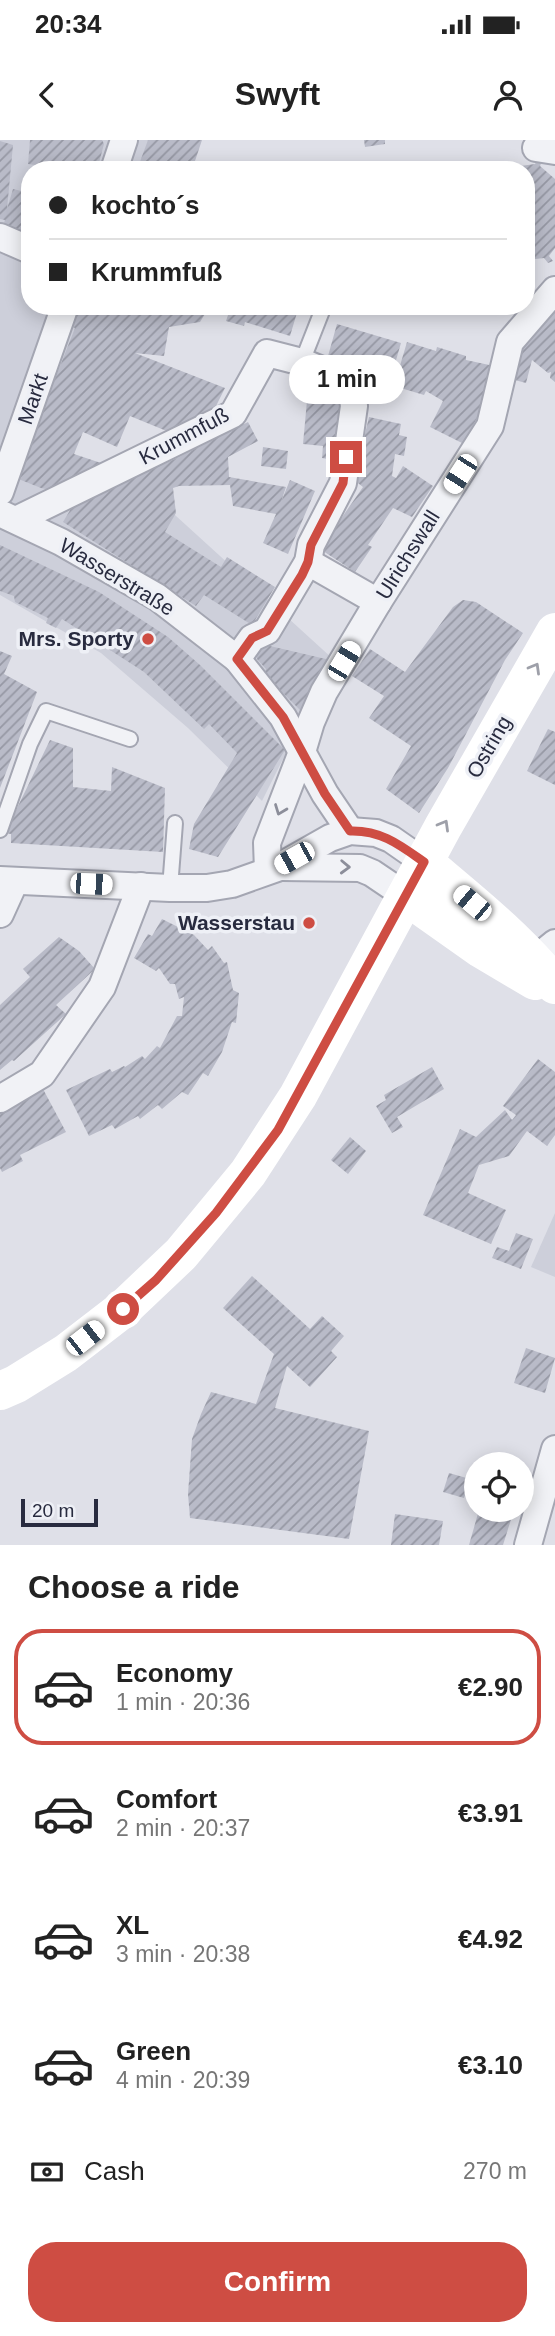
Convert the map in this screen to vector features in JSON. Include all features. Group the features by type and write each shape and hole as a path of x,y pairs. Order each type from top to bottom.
{"main road":[{"name":"Ostring","path":"0,1391 66,1353 156,1280 216,1213 278,1130 424,862 555,632"},
{"path":"424,862 539,964 555,992"},
{"path":"406,896 440,921 539,964"},
{"path":"384,937 413,926 440,921"}],"street":[{"path":"117,161 124,140"},
{"path":"0,237 21,246"},
{"name":"Ulrichswall","path":"535,313 555,289"},
{"name":"Markt","path":"0,492 62,315"},
{"name":"Ulrichswall","path":"302,752 324,692 490,426 510,342 533,315"},
{"name":"Krummfuß","path":"8,517 49,503 233,414 267,353 302,362 341,378 351,387 354,406 343,483 311,545 308,562 267,631 252,638 237,659"},
{"name":"Wasserstraße","path":"8,517 61,542 156,597 237,659 283,717 325,794 350,831"},
{"path":"308,562 378,602"},
{"path":"272,869 267,843 302,752"},
{"path":"0,914 8,880 207,888 232,884 272,869 330,838 350,831 376,832 424,862"},
{"path":"272,869 360,868 406,896"},
{"path":"0,1098 42,1074 102,987 141,886"},
{"path":"528,1545 555,1449"}],"lane":[{"path":"302,362 320,315"},
{"path":"0,830 30,744 46,711 130,739"},
{"path":"170,888 175,823"}],"shaded area":[{"path":"0,140 184,140 176,161 21,161 21,315 116,315 57,468 164,505 333,659 262,801 188,728 101,653 0,595"},
{"path":"555,1213 555,1277 531,1267"}],"building":[{"path":"30,140 102,140 104,144 99,161 28,161"},
{"path":"148,140 202,140 195,161 140,161"},
{"path":"364,140 385,140 385,144 365,147"},
{"path":"0,141 13,145 7,209 13,189 21,191 21,239 1,234 5,220 0,219"},
{"path":"538,159 542,160 540,166 555,179 555,248 549,256 553,261 548,263 544,258 535,259 535,164"},
{"path":"555,305 555,382 550,378 551,372 548,373 532,360 526,383 511,379 519,348"},
{"path":"67,315 204,315 200,322 169,327 164,356 135,353 225,388 213,412 169,432 130,416 117,447 83,432 74,454 101,463 55,491 41,488 16,478 75,328 64,324"},
{"path":"228,315 296,315 290,336 245,322 244,326 226,321"},
{"path":"337,324 401,343 392,374 328,356"},
{"path":"407,342 436,351 437,347 466,356 466,360 494,366 477,418 464,444 430,427 443,401 426,391 424,395 394,386"},
{"path":"308,390 343,395 334,460 322,458 323,446 303,444"},
{"path":"369,417 401,424 399,435 407,437 404,456 395,454 392,476 396,478 403,466 433,486 412,517 393,508 368,545 372,547 355,572 320,549 363,487 354,480"},
{"path":"248,422 258,441 228,457 229,477 286,487 281,502 290,480 315,491 288,554 263,543 276,514 233,506 230,485 173,488 176,513 165,532 221,567 227,557 275,587 252,625 204,595 196,606 63,522 75,502 175,459"},
{"path":"263,447 288,451 286,469 261,466"},
{"path":"0,545 99,592 168,637 285,750 218,857 189,849 194,824 237,753 209,724 204,729 144,672 62,619 56,628 46,623 48,618 15,602 14,596 0,591"},
{"path":"463,600 476,602 523,633 505,660 448,768 419,813 386,789 411,746 369,718 384,696 352,676 370,649 405,672 453,607"},
{"path":"257,643 330,660 300,710 264,674 266,669 257,659"},
{"path":"0,651 12,656 4,674 37,692 0,788"},
{"path":"548,729 555,732 555,785 527,771"},
{"path":"50,740 73,748 73,787 111,791 112,767 165,788 163,852 11,843 11,834 5,833"},
{"path":"162,919 194,935 208,950 212,946 224,963 227,962 233,990 239,993 236,1023 232,1022 222,1052 208,1076 203,1073 188,1095 182,1092 162,1109 158,1105 140,1119 138,1116 115,1129 112,1125 89,1136 66,1090 110,1069 112,1072 125,1067 142,1056 145,1059 157,1046 160,1048 177,1016 182,1016 184,997 179,999 175,984 170,984 159,968 156,971 134,958 148,934 152,936"},
{"path":"59,937 79,951 95,969 56,1005 66,1014 14,1061 0,1070 0,1005 30,977 23,969"},
{"path":"538,1059 555,1072 555,1135 547,1146 527,1131 509,1156 479,1165 468,1193 506,1210 491,1244 423,1215 460,1129 476,1137 505,1110 512,1120 516,1115 503,1106"},
{"path":"432,1067 444,1089 397,1117 403,1127 392,1133 376,1106 386,1100 384,1095"},
{"path":"43,1089 66,1132 20,1155 23,1161 2,1172 0,1112"},
{"path":"350,1137 366,1151 348,1174 331,1160"},
{"path":"516,1233 533,1239 521,1269 492,1258 497,1247 509,1251"},
{"path":"252,1276 310,1329 322,1316 344,1336 331,1351 337,1357 310,1387 287,1366 275,1408 369,1431 349,1539 190,1518 188,1494 192,1439 211,1392 256,1404 274,1354 223,1308"},
{"path":"526,1348 555,1358 545,1393 514,1383"},
{"path":"449,1473 464,1477 464,1498 443,1492"},
{"path":"395,1514 443,1521 439,1545 391,1545"},
{"path":"476,1522 510,1522 503,1545 469,1545"}],"place":[{"name":"Mrs. Sporty","path":"148,639"},
{"name":"Wasserstau","path":"309,923"}],"route":[{"path":"123,1309 181,1254 248,1173 278,1130 424,862 376,832 350,831 325,794 283,717 237,659 252,638 267,631 302,575 311,545 343,483 346,457"}]}
